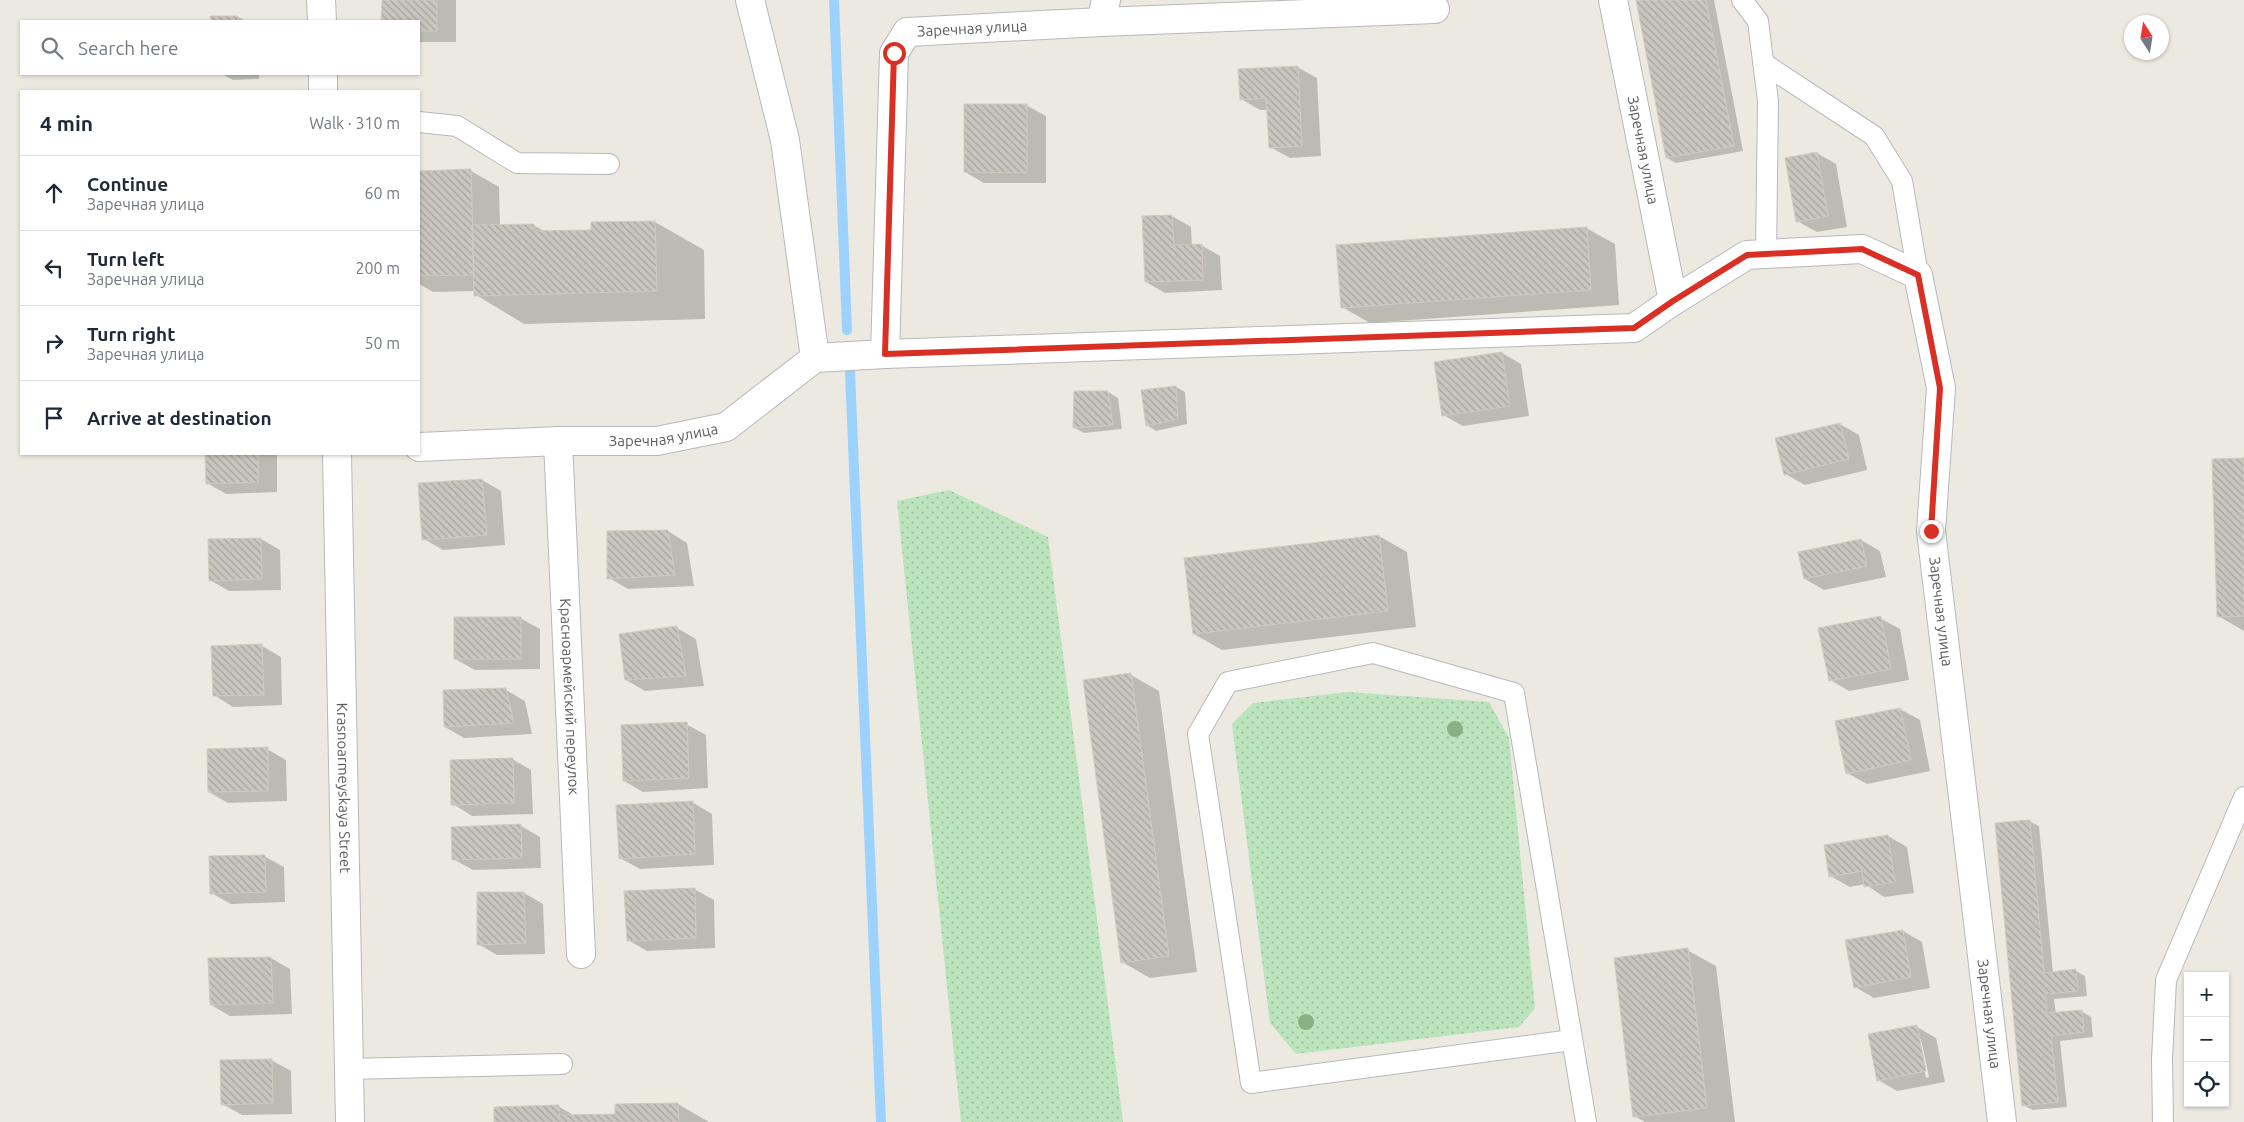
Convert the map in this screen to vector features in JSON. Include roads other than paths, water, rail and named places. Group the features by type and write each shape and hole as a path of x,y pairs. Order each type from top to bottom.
{"street":[{"path":"321,0 322,20"},
{"path":"750,0 785,140 815,358 1634,328 1673,301 1747,255 1862,249 1918,275"},
{"name":"Заречная улица","path":"1613,0 1673,301"},
{"path":"1104,11 1435,9"},
{"name":"Заречная улица","path":"885,354 894,53 907,32 1104,11"},
{"path":"323,75 323,90"},
{"name":"Заречная улица","path":"1918,275 1940,388 1931,531 2002,1122"},
{"name":"Заречная улица","path":"420,447 558,441 657,441 726,428 815,358"},
{"name":"Красноармейский переулок","path":"558,441 581,954"},
{"name":"Krasnoarmeyskaya Street","path":"338,455 350,1122"}],"lane":[{"path":"1742,0 1758,21 1768,101 1766,254"},
{"path":"1763,63 1874,136 1902,181 1918,275"},
{"path":"420,122 457,126 517,163 609,164"},
{"path":"1572,1040 1251,1083 1198,734 1228,682 1373,653 1514,693 1586,1122"},
{"path":"2163,1122 2162,1059 2166,980 2244,797"},
{"path":"348,1069 562,1064"}],"waterway":[{"path":"834,0 847,330"},
{"path":"850,372 881,1122"}]}
